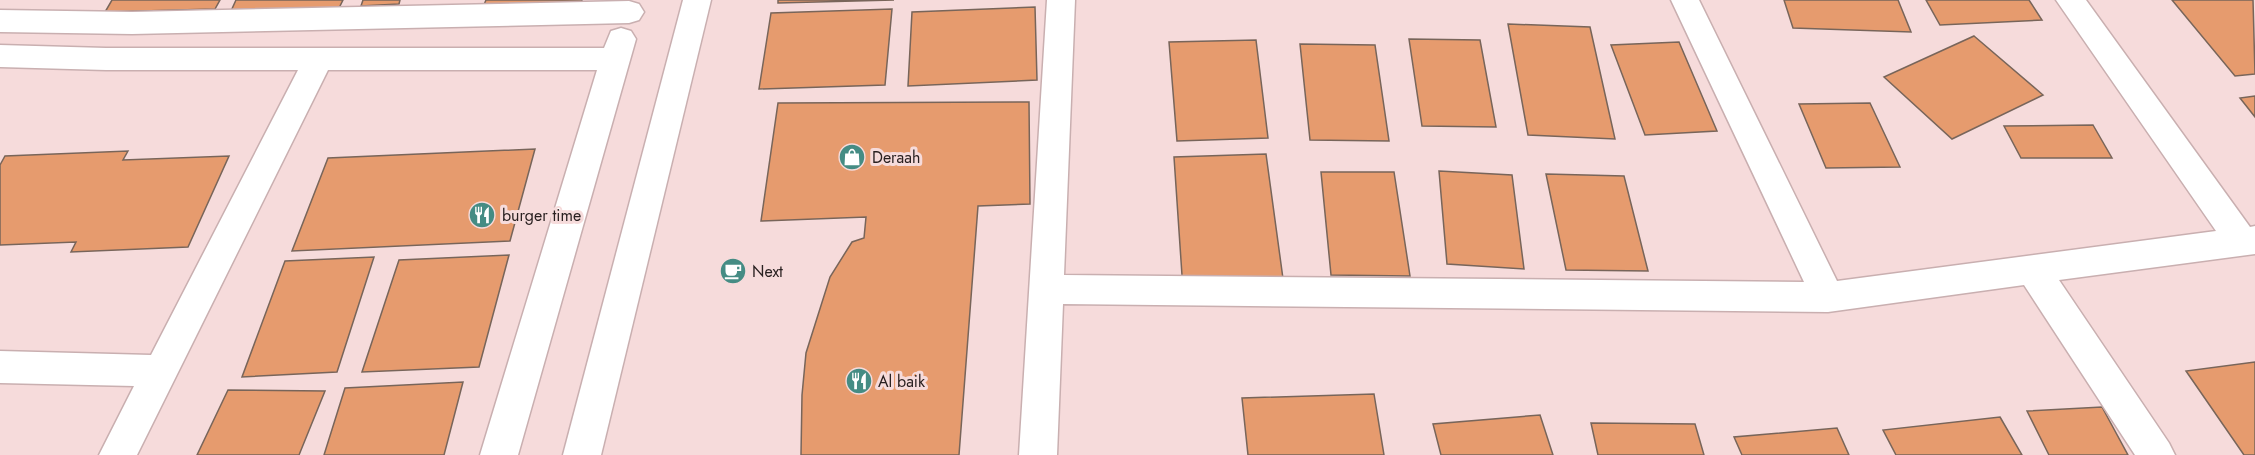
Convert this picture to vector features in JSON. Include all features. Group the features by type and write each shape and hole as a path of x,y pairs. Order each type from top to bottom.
{"street":[{"path":"582,455 697,0"},
{"path":"1038,455 1061,0"},
{"path":"1685,0 1828,297"},
{"path":"1046,289 1828,297 2248,241 2070,0"},
{"path":"16,14 132,23 631,6 499,455"},
{"path":"0,56 106,59 615,59"},
{"path":"118,455 319,59"},
{"path":"2034,270 2156,455"},
{"path":"0,367 160,371"}],"building":[{"path":"112,0 220,0 215,9 105,12"},
{"path":"236,0 343,0 339,8 231,11"},
{"path":"363,0 400,0 399,4 361,6"},
{"path":"486,0 582,0 579,11 481,12"},
{"path":"778,0 894,0 778,3"},
{"path":"1784,0 1898,0 1911,32 1793,28"},
{"path":"1926,0 2029,0 2042,20 1940,25"},
{"path":"2172,0 2253,0 2255,74 2235,76"},
{"path":"1035,7 1037,80 908,86 912,12"},
{"path":"892,9 885,85 759,89 771,13"},
{"path":"1508,24 1590,27 1615,139 1528,135"},
{"path":"1974,36 2043,95 1952,139 1884,77"},
{"path":"1409,39 1480,40 1496,127 1422,126"},
{"path":"1256,40 1268,138 1177,141 1169,42"},
{"path":"1679,42 1717,131 1645,135 1611,45"},
{"path":"1300,44 1375,45 1389,141 1310,140"},
{"path":"2255,96 2255,117 2240,98"},
{"path":"1029,102 1030,204 978,206 959,455 801,455 802,395 806,353 830,277 852,242 864,238 866,217 761,221 778,103"},
{"path":"1870,103 1900,167 1826,168 1799,104"},
{"path":"2093,125 2112,158 2021,158 2004,126"},
{"path":"535,149 510,241 292,251 328,158"},
{"path":"128,151 123,160 229,156 188,247 71,252 76,242 0,245 0,165 5,156"},
{"path":"1266,154 1284,286 1183,290 1174,157"},
{"path":"1439,171 1512,175 1524,269 1447,264"},
{"path":"1321,172 1394,172 1410,276 1331,275"},
{"path":"1546,174 1624,176 1648,271 1566,270"},
{"path":"509,255 479,367 362,372 399,260"},
{"path":"374,257 337,372 242,377 285,261"},
{"path":"2255,362 2255,455 2244,455 2186,371"},
{"path":"463,382 444,455 324,455 345,388"},
{"path":"228,390 325,391 299,455 197,455"},
{"path":"1374,394 1384,455 1248,455 1242,398"},
{"path":"2102,407 2128,455 2049,455 2027,411"},
{"path":"1540,415 1553,455 1441,455 1433,424"},
{"path":"2000,417 2022,455 1896,455 1883,430"},
{"path":"1591,423 1695,424 1704,455 1598,455"},
{"path":"1837,428 1849,455 1742,455 1734,437"}],"place":[{"name":"Deraah","path":"852,157"},
{"name":"burger time","path":"482,215"},
{"name":"Next","path":"733,271"},
{"name":"Al baik","path":"859,381"}]}
